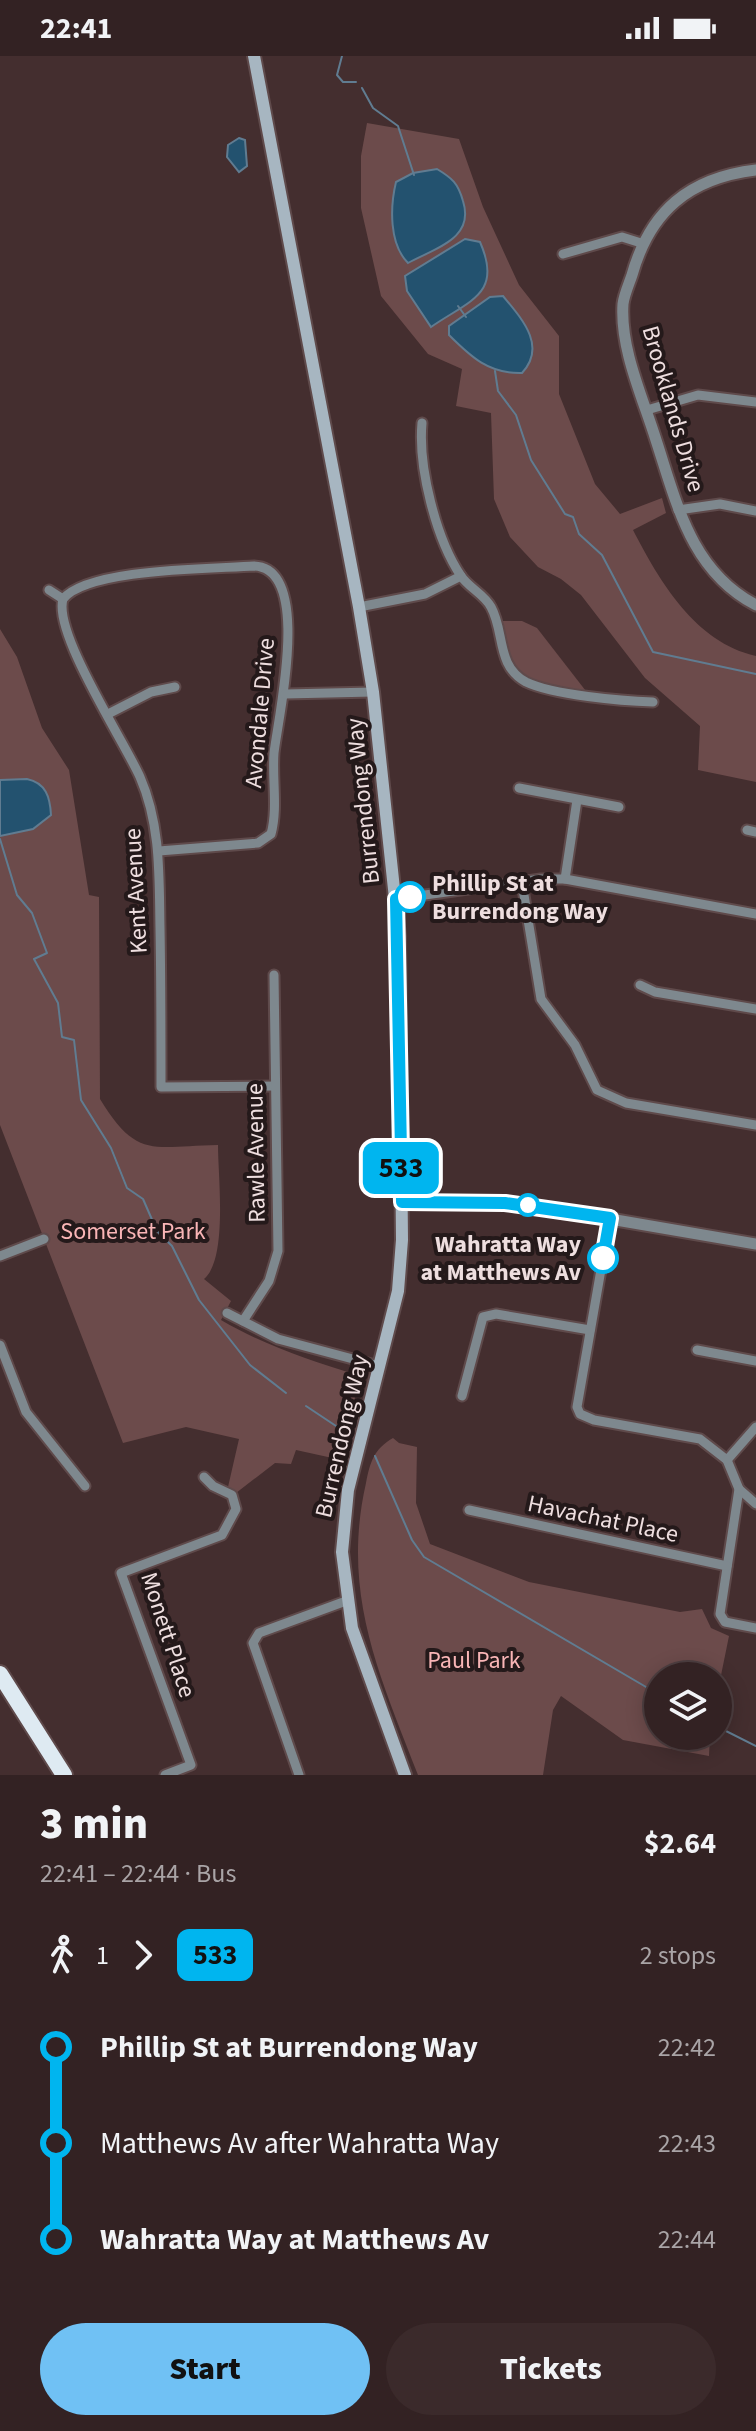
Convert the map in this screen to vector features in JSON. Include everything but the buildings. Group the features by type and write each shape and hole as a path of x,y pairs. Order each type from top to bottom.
{"highway":[{"path":"0,1674 64,1775"}],"main road":[{"name":"Burrendong Way","path":"254,56 359,607 373,692 396,899 402,1202 400,1280 345,1506 342,1552 346,1601 360,1654 405,1775"}],"street":[{"name":"Brooklands Drive","path":"756,170 725,174 689,191 657,219 641,243 623,304 628,348 690,542 712,572 739,596 756,605"},
{"path":"563,254 622,237 641,243"},
{"path":"647,410 698,395 756,402"},
{"path":"422,423 420,440 441,536 461,576 489,604 510,670 525,681 544,688 653,702"},
{"path":"678,510 720,504 756,511"},
{"name":"Avondale Drive","path":"63,599 80,587 123,576 269,568 279,578 287,626 285,694 272,776 273,826 267,840 159,851"},
{"path":"359,607 425,594 461,576"},
{"path":"49,590 63,599"},
{"name":"Kent Avenue","path":"63,599 62,614 81,665 141,778 159,851 161,1087 275,1086"},
{"path":"108,714 151,692 175,687"},
{"path":"285,694 373,692"},
{"path":"519,788 619,807"},
{"path":"565,879 577,800"},
{"path":"396,899 565,879 756,914"},
{"path":"522,883 541,999 575,1045 597,1090 626,1103 756,1125"},
{"name":"Rawle Avenue","path":"243,1321 269,1281 278,1251 274,975"},
{"path":"640,985 655,992 756,1009"},
{"path":"402,1202 505,1203 756,1244"},
{"path":"610,1218 578,1401 580,1414 594,1420 700,1439 727,1460 739,1489 756,1504"},
{"path":"0,1256 44,1239"},
{"path":"227,1313 278,1339 379,1366"},
{"path":"462,1396 483,1317 496,1314 590,1330"},
{"path":"0,1345 26,1412 85,1486"},
{"path":"697,1350 756,1361"},
{"path":"727,1460 756,1427"},
{"name":"Monett Place","path":"165,1775 191,1765 121,1573 222,1535 236,1509 232,1495 213,1486 204,1477"},
{"path":"739,1489 721,1618 756,1628"},
{"name":"Havachat Place","path":"469,1510 727,1566"},
{"path":"299,1775 253,1643 259,1633 346,1601"}],"green space":[{"path":"367,123 459,139 483,207 519,285 559,336 559,394 595,484 620,514 662,498 666,513 633,530 655,570 697,624 734,649 756,656 756,782 698,770 700,726 645,678 581,595 561,579 538,567 510,537 494,499 491,413 456,406 462,369 428,354 381,296 361,208 361,156"},
{"path":"497,621 522,621 537,628 589,695 544,688 510,669"},
{"name":"Somerset Park","path":"0,629 17,657 42,728 69,770 89,895 99,897 100,1099 113,1119 136,1141 162,1147 218,1145 219,1236 211,1269 204,1279 231,1301 221,1320 287,1351 357,1375 352,1427 337,1459 296,1450 291,1464 275,1463 236,1493 228,1487 239,1439 186,1427 123,1443 0,1125"},
{"name":"Paul Park","path":"393,1438 399,1443 417,1447 416,1503 430,1544 529,1582 680,1612 702,1609 711,1628 729,1636 724,1662 644,1662 644,1744 623,1740 561,1696 553,1710 543,1775 418,1775 378,1667 361,1597 359,1523 369,1469 377,1452"},
{"name":"Paul Park","path":"677,1750 709,1750 709,1756"}],"water":[{"path":"239,138 245,140 247,166 239,172 227,157 228,145"},
{"path":"437,169 457,185 465,214 463,225 450,241 408,263 394,236 396,182 413,173"},
{"path":"465,239 480,242 488,273 485,285 470,302 431,327 407,291 405,276"},
{"path":"503,296 524,323 532,343 529,363 522,373 500,371 481,363 449,335 449,326 490,297"},
{"path":"27,779 43,787 50,802 51,815 33,829 0,836 0,780"}],"waterway":[{"path":"342,56 337,75 343,82 356,82"},
{"path":"362,88 373,108 398,126 414,175"},
{"path":"458,306 466,317"},
{"path":"495,371 498,391 516,415 531,460 565,514 573,517 579,534 602,555 653,652 756,674"},
{"path":"0,839 17,895 32,913 47,953 34,959 58,1003 62,1037 74,1040 81,1100 111,1148 127,1188 143,1199 157,1231 172,1246 199,1300 250,1365 286,1393"},
{"path":"306,1406 348,1434"},
{"path":"375,1456 412,1540 424,1557 644,1686"},
{"path":"732,1734 756,1746"}],"bus line":[{"name":"533","path":"410,897 396,899 402,1202 523,1204 610,1218 603,1258"}],"place":[{"name":"Phillip St at Burrendong Way","path":"410,897"},
{"name":"Wahratta Way at Matthews Av","path":"603,1258"}]}
